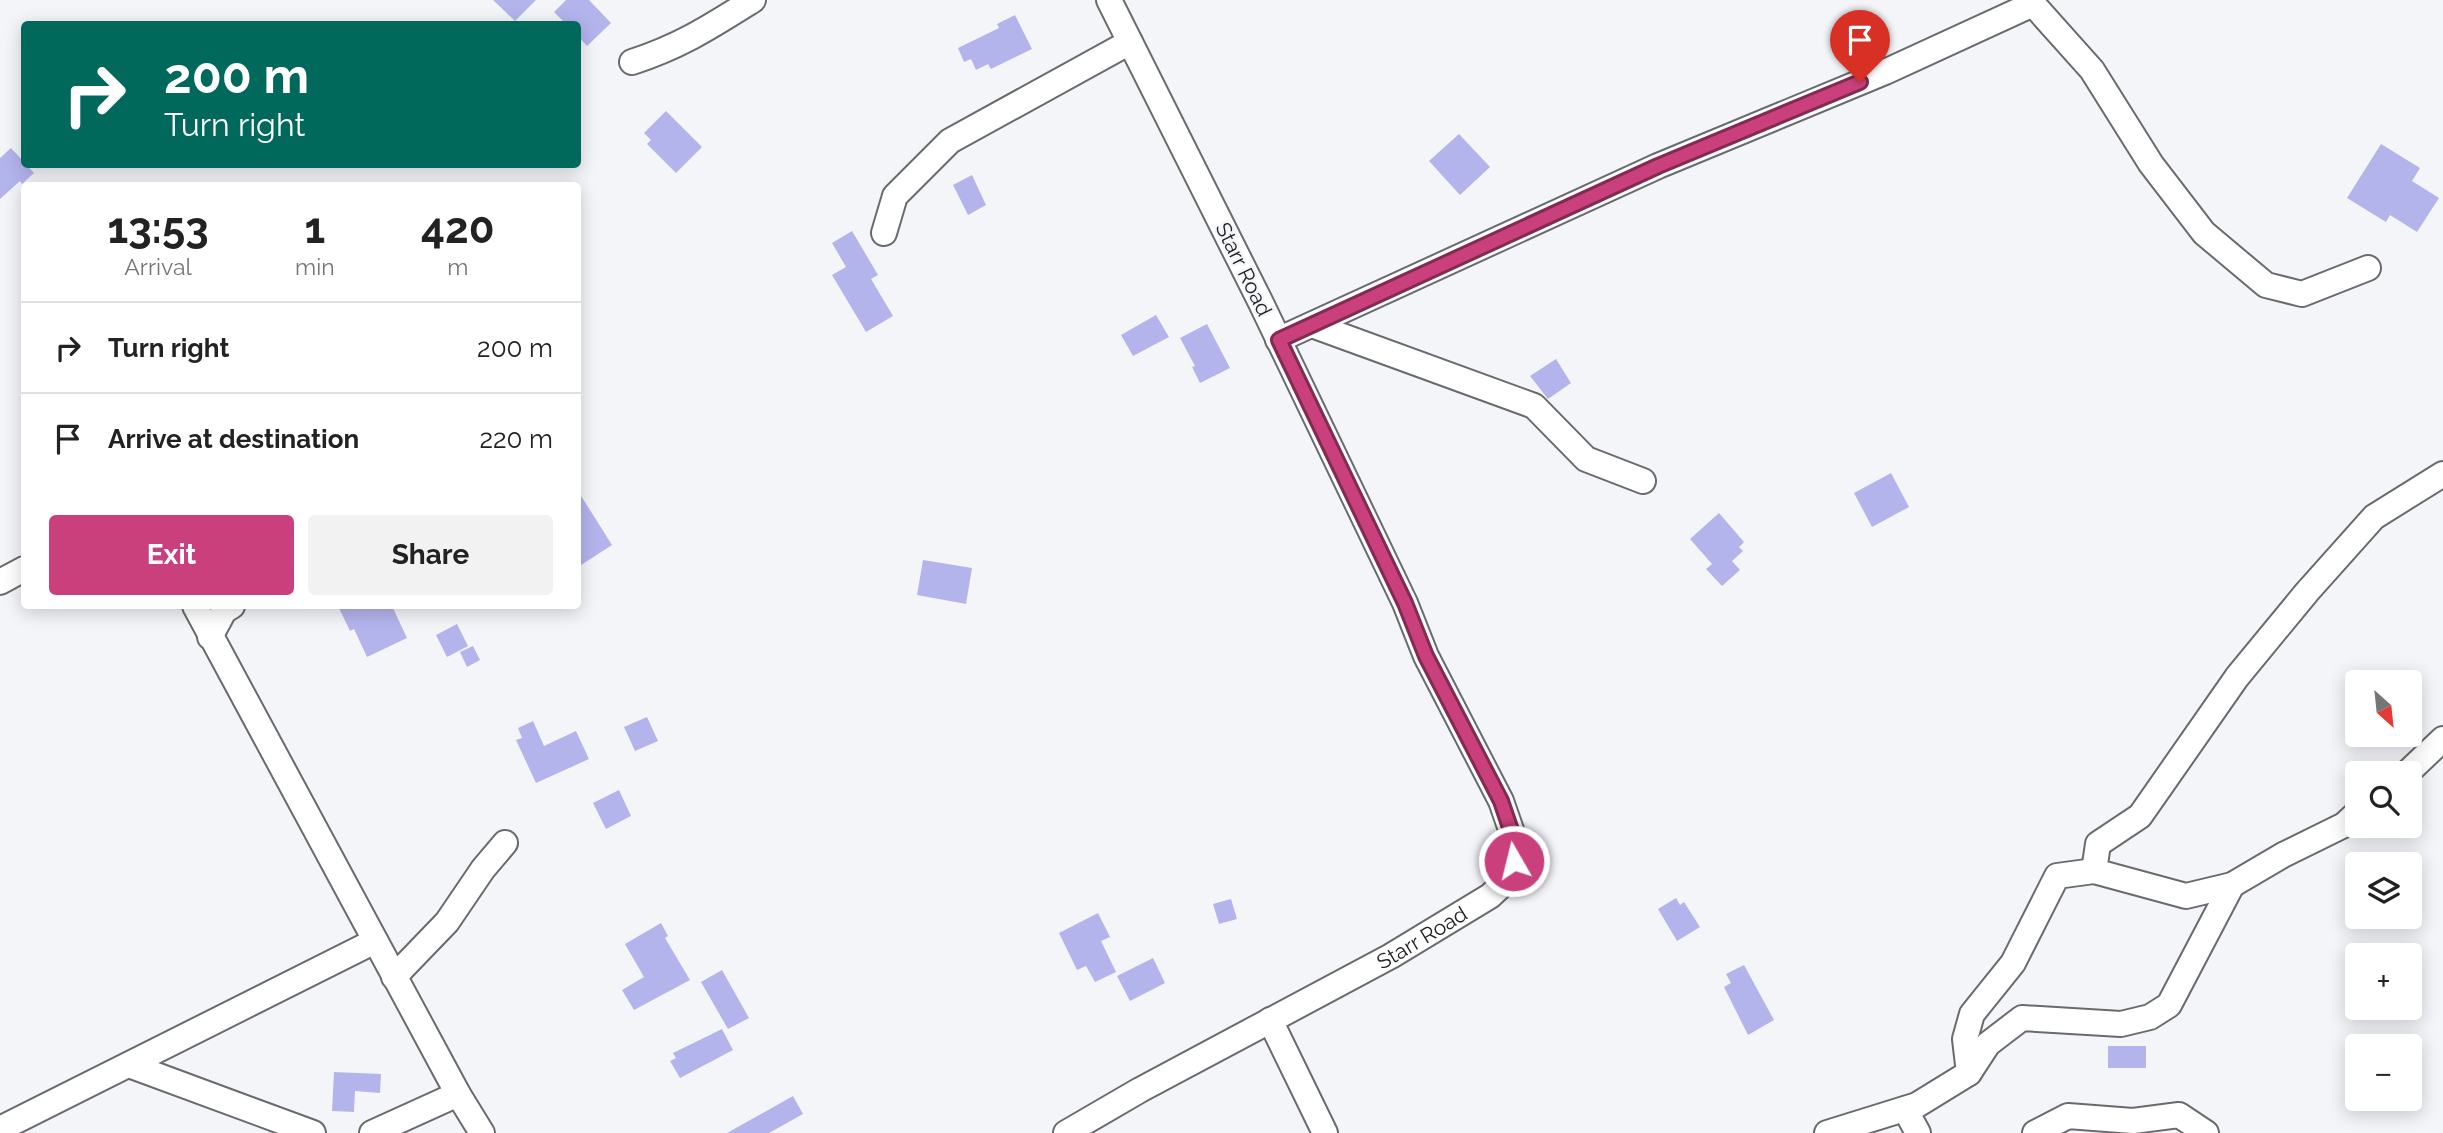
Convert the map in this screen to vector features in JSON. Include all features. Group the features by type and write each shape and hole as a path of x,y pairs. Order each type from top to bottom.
{"street":[{"path":"632,62 667,51 697,36 753,0"},
{"name":"Starr Road","path":"1066,1133 1140,1090 1391,956 1490,896 1506,881 1514,861 1516,845 1501,801 1426,656 1405,603 1279,340 1109,0"},
{"path":"1279,340 1658,166 1885,72 2034,1 2092,70 2151,164 2204,233 2266,285 2302,294 2368,268"},
{"path":"884,233 895,196 950,141 1130,42"},
{"path":"1312,325 1534,405 1586,459 1643,481"},
{"path":"2094,871 2098,844 2140,816 2237,677 2307,592 2374,517 2443,474"},
{"path":"0,582 21,571"},
{"path":"196,609 394,977 482,1133"},
{"path":"210,637 227,609"},
{"path":"2420,761 2443,739"},
{"path":"1969,1073 1965,1039 1972,1014 2013,963 2057,876 2094,871 2186,896 2232,885 2283,855 2345,824"},
{"path":"394,977 447,922 483,869 505,843"},
{"path":"1827,1133 1917,1105 1969,1073 1988,1044 2022,1018 2121,1024 2150,1017 2169,1005 2232,885"},
{"path":"0,1129 375,941"},
{"path":"1270,1020 1325,1133"},
{"path":"129,1065 313,1133"},
{"path":"372,1133 458,1094"},
{"path":"1905,1109 1918,1133"},
{"path":"2035,1133 2068,1116 2133,1121 2179,1115 2206,1133"}],"building":[{"path":"493,0 536,0 515,21"},
{"path":"566,0 589,0 611,23 587,46 581,39 581,21 563,21 554,12"},
{"path":"1015,15 1032,49 991,69 988,64 976,70 971,59 964,62 958,48 999,28 997,24"},
{"path":"666,111 702,147 676,173 647,144 651,140 644,133"},
{"path":"1459,134 1490,167 1460,195 1429,161"},
{"path":"2381,144 2420,168 2412,181 2439,198 2417,232 2390,215 2386,222 2347,198"},
{"path":"11,148 21,159 21,168 29,168 34,173 24,182 20,181 0,199 0,158"},
{"path":"972,175 986,205 968,215 953,185"},
{"path":"852,231 878,275 871,279 893,316 866,332 832,275 846,267 832,243"},
{"path":"1156,315 1169,337 1133,356 1121,335"},
{"path":"1207,324 1230,368 1200,383 1192,367 1195,366 1180,338"},
{"path":"1556,359 1571,383 1548,399 1530,376"},
{"path":"1891,473 1909,507 1872,527 1854,493"},
{"path":"581,496 612,545 581,565"},
{"path":"1719,513 1744,542 1739,547 1743,551 1732,561 1740,570 1722,586 1706,569 1712,564 1690,539"},
{"path":"923,560 972,568 966,604 917,595"},
{"path":"339,609 393,609 407,638 367,657 354,629 350,631"},
{"path":"457,624 468,646 447,657 436,635"},
{"path":"473,646 480,660 467,667 460,652"},
{"path":"647,717 658,741 635,751 624,727"},
{"path":"533,721 544,746 576,731 589,759 536,783 516,740 522,738 518,728"},
{"path":"619,790 631,816 606,829 593,803"},
{"path":"1676,898 1680,905 1684,902 1700,927 1677,941 1658,909"},
{"path":"1231,899 1237,919 1219,924 1213,904"},
{"path":"1098,913 1110,937 1101,941 1116,972 1095,982 1086,966 1077,970 1059,933"},
{"path":"661,923 668,936 665,938 690,980 634,1010 622,990 644,977 625,944"},
{"path":"1153,958 1165,983 1130,1001 1117,976"},
{"path":"1744,965 1774,1020 1748,1035 1724,987 1731,983 1726,974"},
{"path":"722,970 749,1018 728,1029 701,982"},
{"path":"722,1029 733,1050 680,1078 670,1061 676,1058 673,1053"},
{"path":"2108,1046 2146,1046 2146,1068 2108,1068"},
{"path":"334,1072 381,1074 380,1093 355,1091 354,1112 332,1111"},
{"path":"793,1096 803,1114 769,1133 727,1133"}],"route":[{"path":"1514,861 1516,845 1501,801 1426,656 1405,603 1279,340 1658,166 1860,82"}]}
